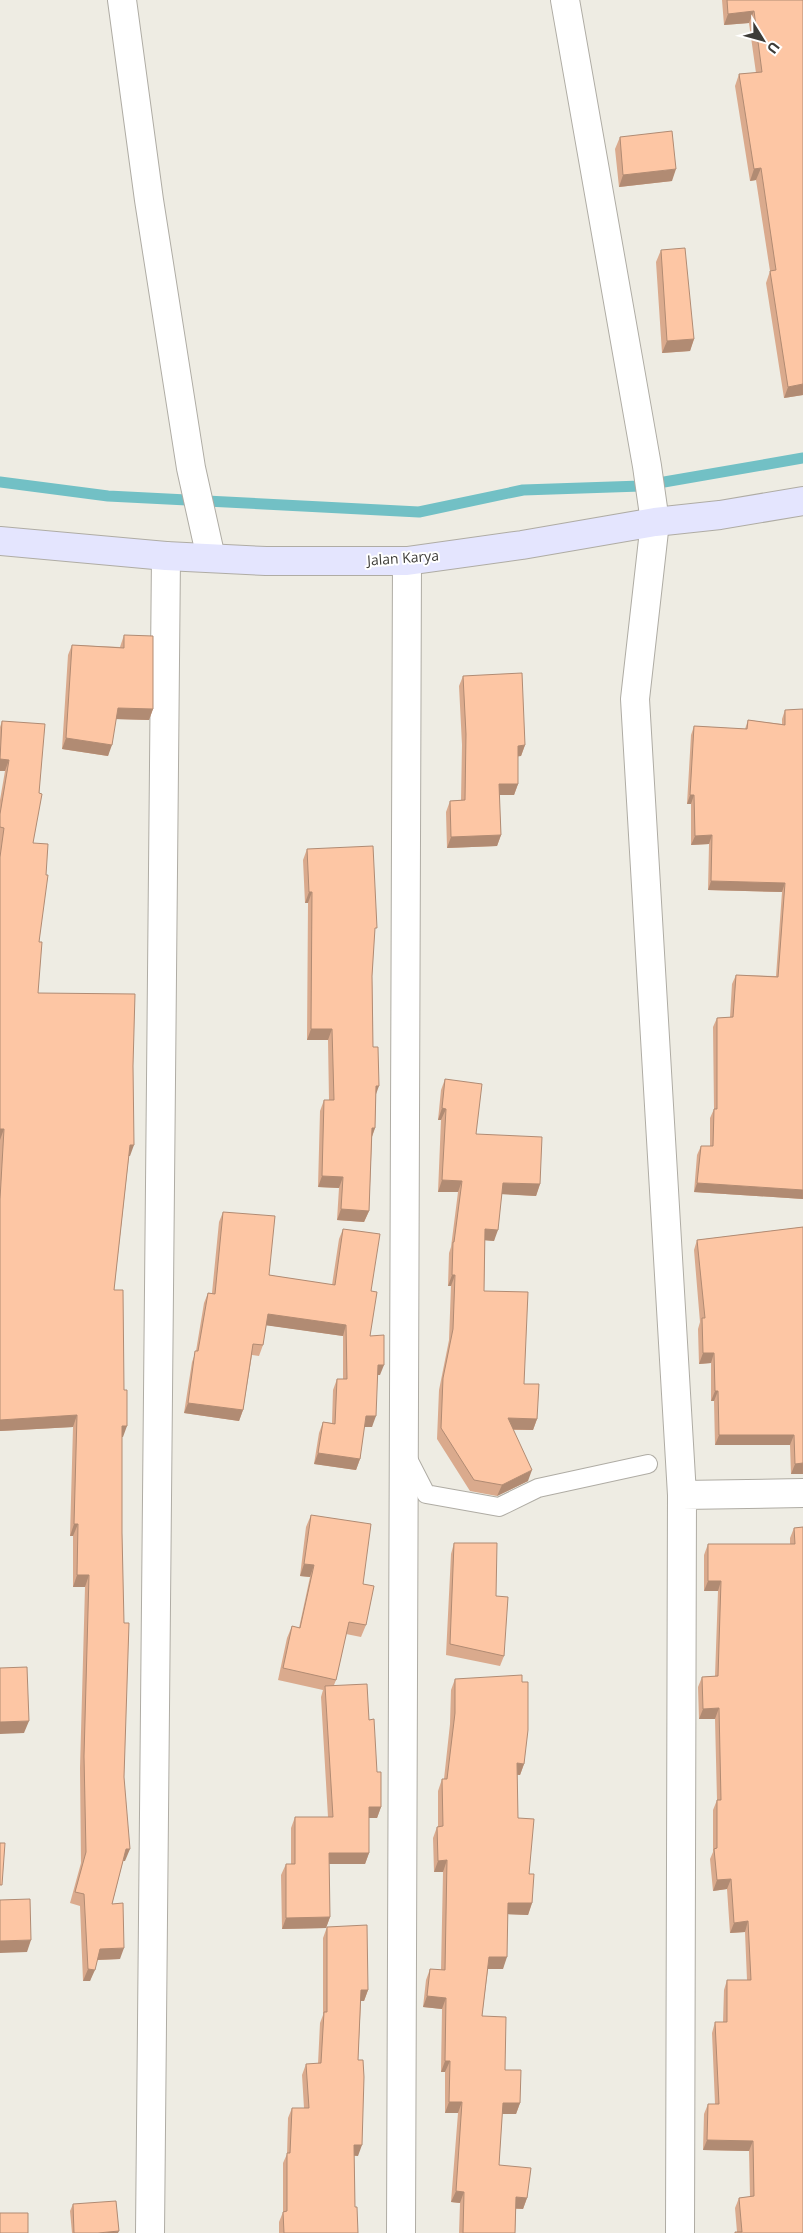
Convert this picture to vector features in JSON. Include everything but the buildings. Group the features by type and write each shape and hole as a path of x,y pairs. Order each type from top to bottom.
{"street":[{"path":"122,0 149,200 191,468 208,548"},
{"path":"565,0 647,466 653,511 635,699 682,1495 680,2233"},
{"name":"Jalan Karya","path":"0,541 166,556 208,548 266,561 407,561 522,545 653,511 720,515 803,501"},
{"path":"150,2233 166,556"},
{"path":"401,2233 407,561"},
{"path":"682,1495 803,1493"}],"lane":[{"path":"404,1452 426,1494 499,1507 538,1488 648,1464"}],"waterway":[{"path":"0,482 108,496 419,512 523,490 641,486 803,458"}]}
